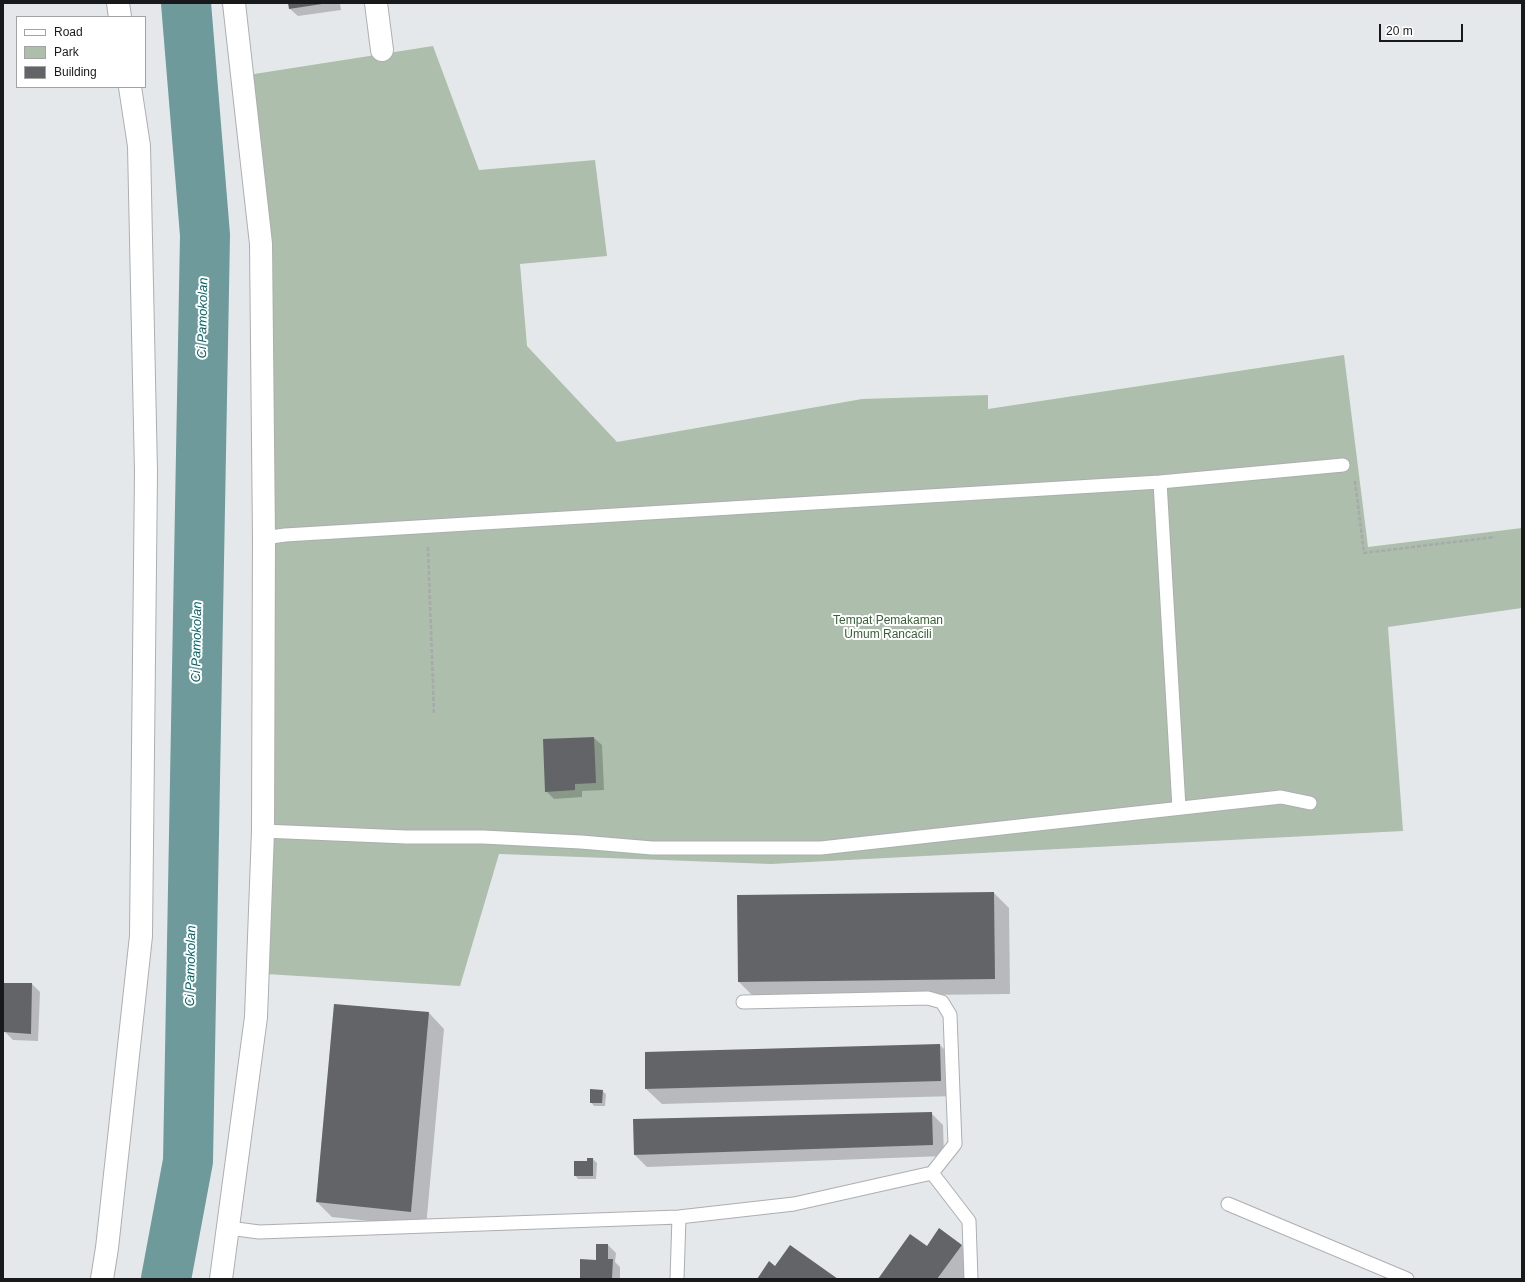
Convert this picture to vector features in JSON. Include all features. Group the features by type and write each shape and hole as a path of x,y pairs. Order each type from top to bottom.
{"street":[{"path":"118,3 120,16"},
{"path":"222,1279 256,1017 262,831 264,538 261,244 234,3"},
{"path":"376,3 382,50"},
{"path":"102,1279 107,1248 141,936 146,472 139,146 130,88"}],"lane":[{"path":"264,538 285,535 428,526 1160,482 1343,465"},
{"path":"1160,482 1179,808"},
{"path":"262,831 398,837 483,837 652,848 821,848 1281,797 1310,803"},
{"path":"229,1228 259,1232 679,1217 794,1204 932,1173 956,1144 950,1015 942,1002 928,998 743,1002"},
{"path":"932,1173 969,1222 971,1279"},
{"path":"1228,1204 1407,1279"},
{"path":"677,1279 679,1217"}],"path":[{"path":"1343,465 1354,474 1364,553 1495,537"},
{"path":"428,526 434,714"}],"green space":[{"name":"Tempat Pemakaman Umum Rancacili","path":"433,46 479,170 595,160 607,256 520,264 527,346 617,442 862,399 988,395 988,409 1344,355 1368,547 1522,528 1522,608 1388,627 1403,831 771,864 499,854 460,986 266,974 248,75"}],"building":[{"path":"288,3 322,3 322,4 289,9"},
{"path":"594,737 596,783 575,784 575,790 545,792 543,739"},
{"path":"994,892 995,979 738,982 737,895"},
{"path":"4,983 32,983 31,1034 4,1032"},
{"path":"334,1004 429,1012 411,1212 316,1202"},
{"path":"940,1044 941,1081 645,1089 645,1052"},
{"path":"590,1089 603,1090 602,1103 590,1103"},
{"path":"932,1112 933,1145 634,1155 633,1119"},
{"path":"587,1158 593,1158 593,1176 574,1176 574,1161 587,1161"},
{"path":"939,1228 962,1245 937,1279 878,1279 910,1234 927,1246"},
{"path":"596,1244 608,1244 608,1259 613,1259 612,1279 580,1279 580,1259 596,1260"},
{"path":"790,1245 838,1279 757,1279 769,1261 775,1266"}],"waterway":[{"name":"Ci Pamokolan","path":"166,1279 188,1161 205,235 186,3"}]}
